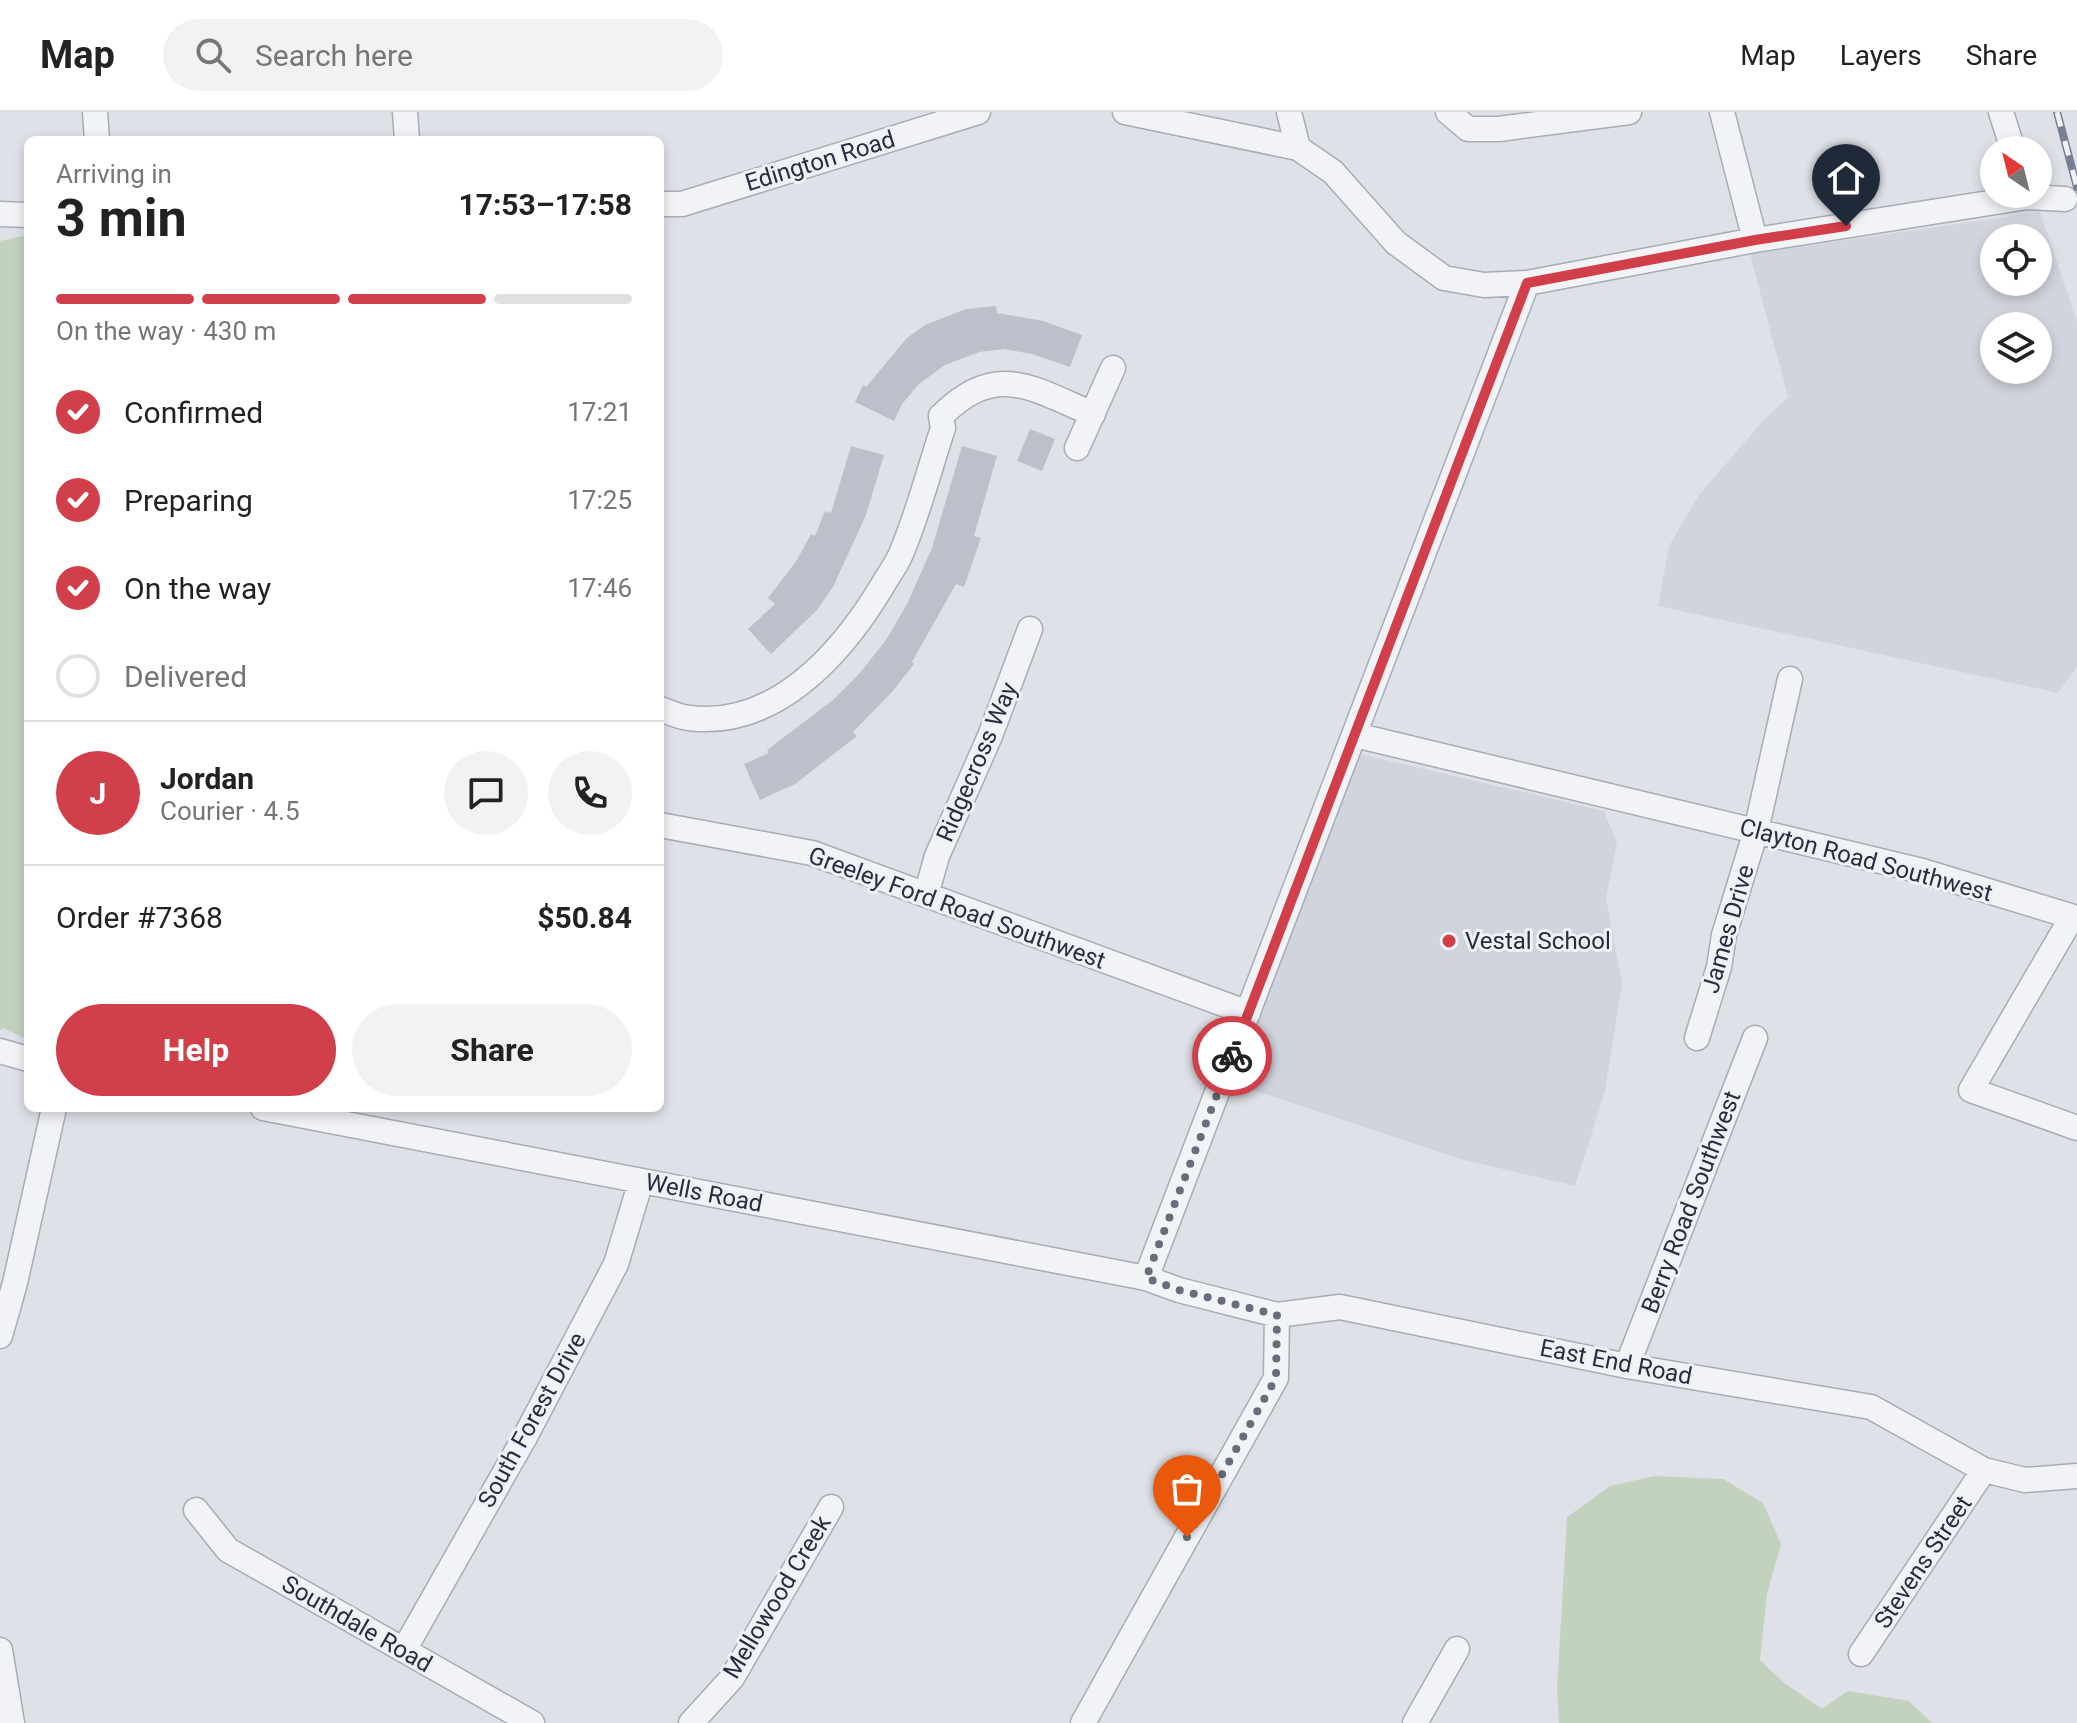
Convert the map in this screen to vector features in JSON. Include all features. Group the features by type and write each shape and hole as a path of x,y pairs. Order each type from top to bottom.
{"street":[{"path":"95,112 97,136"},
{"path":"405,112 407,136"},
{"name":"Edington Road","path":"664,204 682,204 978,112"},
{"path":"1125,112 1298,148 1333,172 1396,243 1444,278 1484,285 1527,283 1755,240 1980,204"},
{"path":"1289,112 1298,148"},
{"path":"1448,112 1468,129 1499,129 1629,112"},
{"path":"1722,112 1755,240"},
{"path":"2001,112 2009,136"},
{"path":"2052,198 2065,199"},
{"path":"0,214 24,215"},
{"path":"1146,1278 1527,283"},
{"path":"1077,448 1113,368"},
{"path":"664,710 688,718 724,718 758,709 789,691 829,659 862,619 899,557 943,428 941,416 961,396 986,385 1007,383 1032,389 1093,414"},
{"name":"Ridgecross Way","path":"926,895 937,856 990,736 1030,629"},
{"name":"James Drive","path":"1697,1038 1756,831 1790,679"},
{"name":"Clayton Road Southwest","path":"1355,735 1922,871 2074,918 1971,1090 2077,1128"},
{"name":"Greeley Ford Road Southwest","path":"664,826 812,853 1248,1013"},
{"name":"Berry Road Southwest","path":"1627,1366 1755,1038"},
{"path":"0,1051 24,1058"},
{"path":"0,1336 53,1112"},
{"name":"Wells Road","path":"284,1112 1146,1278"},
{"name":"South Forest Drive","path":"404,1650 526,1435 616,1264 641,1181"},
{"name":"East End Road","path":"1146,1278 1179,1290 1277,1315 1340,1307 1627,1366 1871,1407 1984,1470 2025,1480 2077,1476"},
{"path":"1083,1723 1276,1378 1277,1315"},
{"name":"Stevens Street","path":"1861,1654 1984,1470"},
{"name":"Mellowood Creek","path":"691,1723 732,1678 831,1507"},
{"name":"Southdale Road","path":"196,1510 228,1550 532,1723"},
{"path":"1415,1723 1457,1649"},
{"path":"0,1650 12,1723"}],"shaded area":[{"path":"2040,212 2044,224 1980,224 1980,296 2052,296 2052,248 2077,322 2077,667 2058,693 1658,606 1669,546 1699,495 1762,422 1788,397 1750,254"},
{"name":"Vestal School","path":"1356,753 1604,811 1617,843 1606,898 1622,984 1605,1091 1575,1186 1460,1159 1229,1082"}],"green space":[{"path":"24,236 24,1038 3,1028 0,1030 0,241"},
{"path":"1654,1476 1723,1479 1763,1503 1781,1544 1767,1594 1760,1660 1784,1683 1822,1709 1848,1691 1909,1701 1932,1723 1559,1723 1557,1689 1567,1517 1610,1486"}],"building":[{"path":"996,306 997,313 1043,321 1082,335 1070,367 1032,354 1004,349 979,352 945,365 919,384 902,404 894,421 855,402 863,385 866,387 907,338 925,325 966,309"},
{"path":"1030,429 1055,439 1042,471 1017,461"},
{"path":"851,446 884,455 866,515 833,587 817,610 771,654 748,629 775,604 768,598 797,560 811,534 815,536 825,511 831,513"},
{"path":"962,446 997,456 974,536 981,538 964,587 956,584 912,662 914,664 853,732 857,736 795,784 760,800 744,764 769,753 767,750 833,700 886,640 907,604 932,548"}],"railway":[{"path":"2057,112 2077,187"}],"way so far":[{"path":"1187,1537 1276,1378 1277,1315 1179,1290 1146,1278 1232,1056"}],"place":[{"name":"Vestal School","path":"1449,941"}],"route":[{"path":"1232,1056 1527,283 1846,226"}]}
